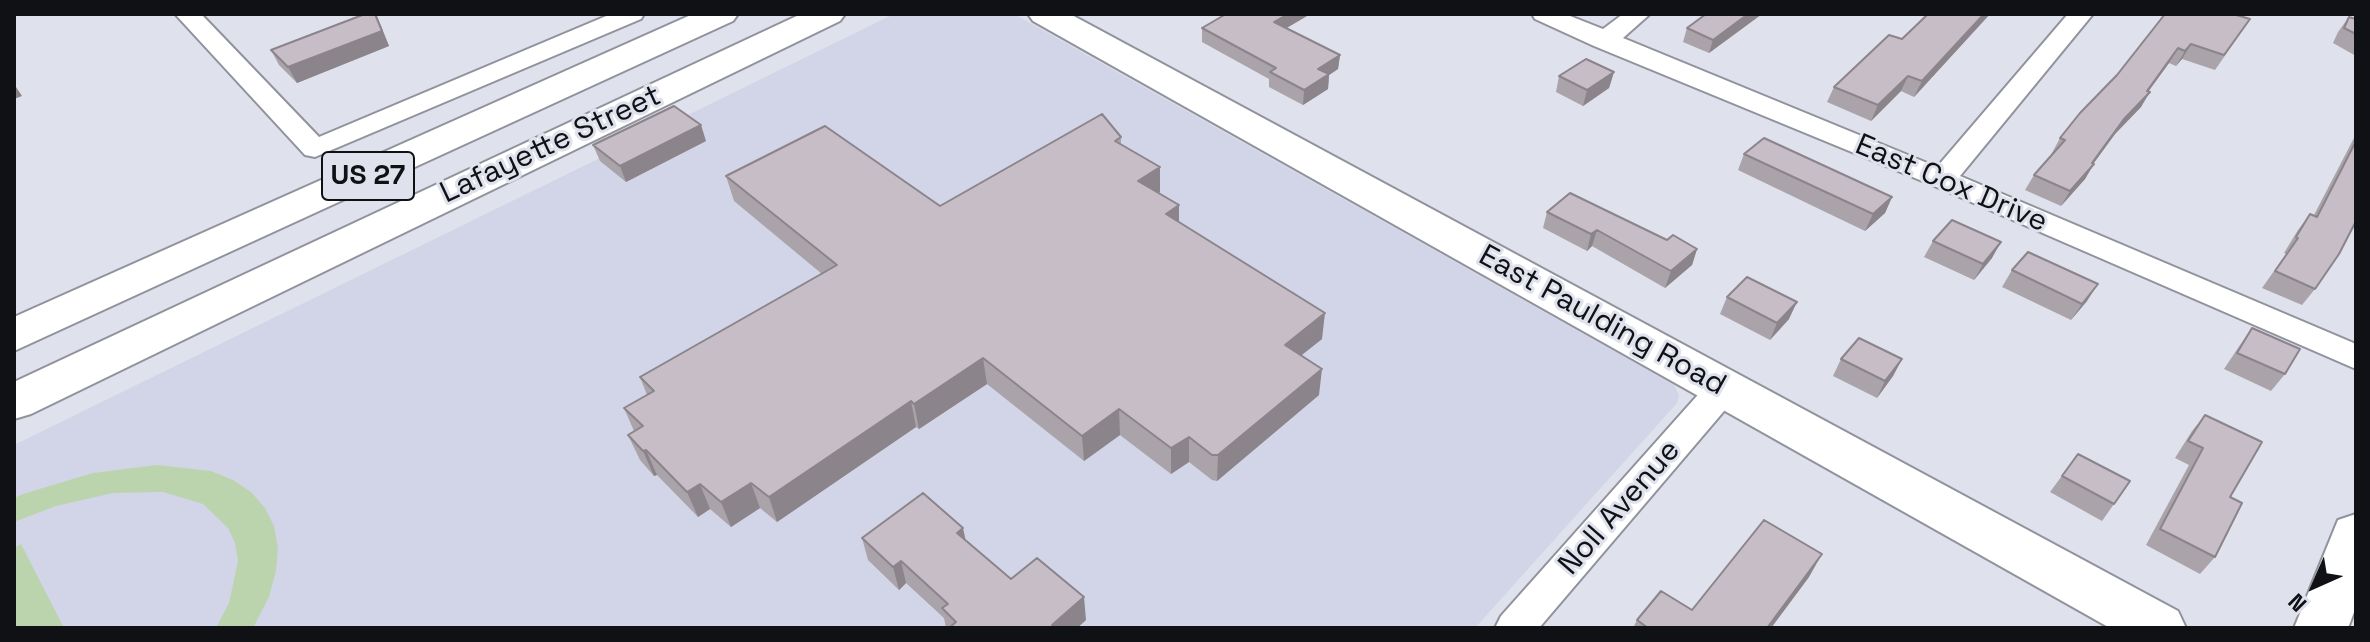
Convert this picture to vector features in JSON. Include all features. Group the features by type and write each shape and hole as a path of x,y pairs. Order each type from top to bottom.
{"main road":[{"name":"Lafayette Street","path":"14,335 721,14"},
{"name":"Lafayette Street","path":"14,402 828,14"},
{"name":"East Paulding Road","path":"1045,14 2159,628"},
{"path":"2321,628 2356,535"}],"street":[{"path":"187,14 315,149 620,16"},
{"name":"East Cox Drive","path":"1544,14 1942,179 2356,357"},
{"path":"1603,41 1638,14"},
{"path":"1942,179 2081,14"},
{"name":"Noll Avenue","path":"1515,628 1724,388"}],"shaded area":[{"path":"894,14 1014,14 1674,385 1679,395 1677,403 1475,628 14,628 14,445"}],"green space":[{"path":"157,465 211,471 251,492 265,508 274,526 278,548 276,571 269,597 253,628 216,628 229,603 238,561 228,528 203,504 163,492 113,493 56,506 14,522 14,498 23,494 93,473"},
{"path":"21,544 64,628 14,628 14,548"}],"building":[{"path":"365,14 375,14 382,31 288,67 271,50"},
{"path":"1226,14 1288,14 1274,22 1340,55 1318,69 1329,74 1304,90 1270,72 1276,68 1202,28"},
{"path":"1706,14 1748,14 1713,40 1687,28"},
{"path":"1928,14 1984,14 1922,81 1908,76 1878,105 1834,87 1889,35 1902,39"},
{"path":"2165,14 2233,14 2250,19 2224,55 2191,44 2185,51 2178,48 2147,91 2150,92 2124,119 2094,164 2070,191 2034,175 2065,140 2060,138 2080,113 2117,75"},
{"path":"2349,17 2356,19 2356,34 2344,28"},
{"path":"1586,59 1614,72 1587,90 1559,76"},
{"path":"674,106 701,125 620,166 593,145"},
{"path":"1102,114 1121,137 1115,141 1160,167 1138,181 1179,205 1166,214 1325,313 1285,345 1322,369 1218,455 1212,455 1189,437 1171,448 1119,409 1082,436 983,358 914,404 911,401 769,497 751,483 721,502 700,484 687,492 628,435 643,426 624,408 654,391 640,377 837,265 726,176 825,126 940,206"},
{"path":"1764,138 1892,197 1873,214 1744,154"},
{"path":"2356,141 2356,221 2339,254 2315,289 2275,271 2310,214 2317,217"},
{"path":"1570,193 1667,240 1673,235 1697,249 1671,271 1597,230 1591,234 1547,212"},
{"path":"1952,220 2001,242 1983,264 1933,241"},
{"path":"2028,252 2098,284 2082,304 2012,270"},
{"path":"1747,277 1797,302 1777,323 1727,297"},
{"path":"2252,328 2300,349 2285,374 2237,353"},
{"path":"1859,338 1902,359 1885,381 1841,359"},
{"path":"2205,415 2262,442 2230,497 2242,503 2215,557 2160,529 2203,448 2188,441"},
{"path":"2078,454 2130,481 2114,504 2062,476"},
{"path":"923,493 963,528 957,533 1011,579 1037,558 1084,597 1052,625 1055,628 949,628 956,622 942,608 948,604 901,561 893,567 862,538"},
{"path":"1764,520 1822,554 1767,628 1648,628 1637,620 1661,591 1692,610"}]}
